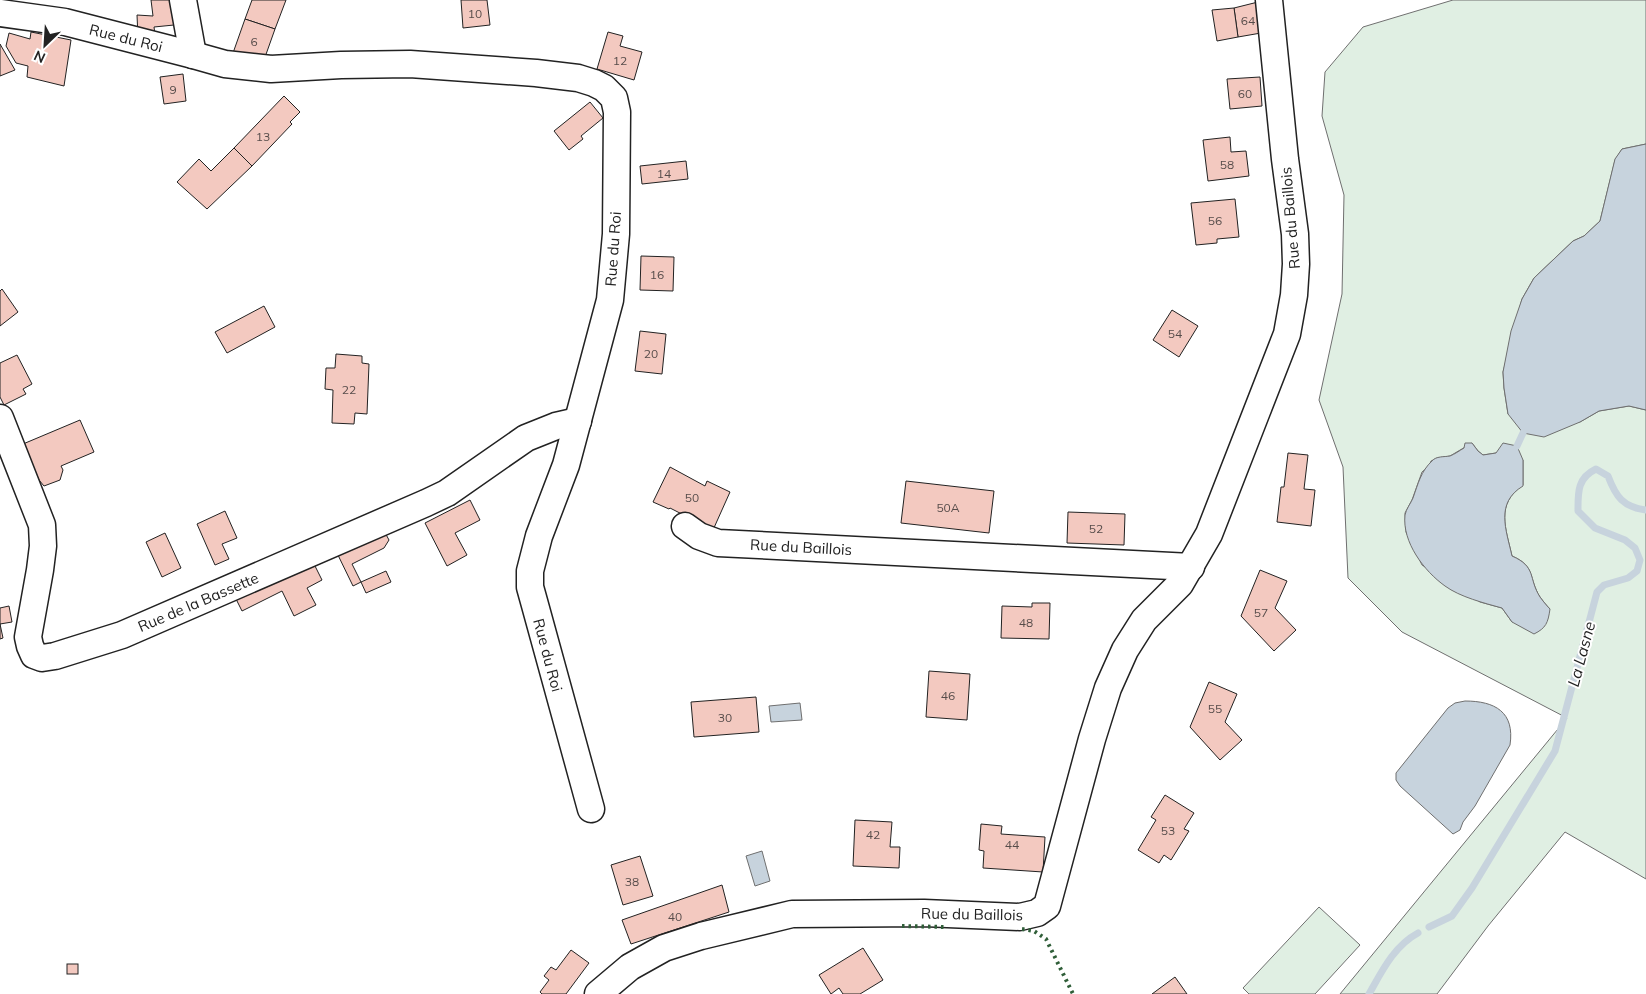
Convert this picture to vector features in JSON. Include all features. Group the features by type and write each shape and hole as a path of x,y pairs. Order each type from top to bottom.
{"street":[{"path":"183,0 194,55"},
{"name":"Rue du Baillois","path":"598,994 630,967 664,948 702,936 792,914 924,913 1020,918 1037,914 1046,906 1092,739 1111,681 1125,650 1144,620 1180,584 1209,534 1287,334 1294,295 1296,264 1270,0"},
{"name":"Rue du Roi","path":"0,13 65,22 225,64 271,69 410,64 536,73 578,78 594,83 604,88 614,98 617,112 616,234 610,300 566,465 539,536 530,571 530,587 591,809"},
{"name":"Rue de la Bassette","path":"0,418 42,524 43,546 28,638 34,655 42,658 55,656 122,635 407,511 447,493 526,438 556,426 578,421"},
{"name":"Rue du Baillois","path":"685,526 699,536 718,543 1191,567"}],"green space":[{"path":"1453,0 1646,0 1646,144 1622,149 1615,160 1600,221 1584,236 1573,241 1534,278 1522,299 1503,372 1508,414 1580,422 1599,411 1629,406 1646,410 1646,879 1565,832 1488,926 1437,994 1340,994 1567,718 1402,632 1348,578 1343,467 1319,400 1342,294 1344,195 1322,116 1325,72 1363,27","holes":["1472,443 1483,455 1496,453 1523,460 1523,485 1514,492 1509,500 1506,509 1505,527 1512,556 1520,560 1528,568 1536,590 1550,609 1512,622 1502,608 1480,602 1422,565 1406,532 1405,513 1422,472 1429,466 1431,461 1450,456"]},
{"path":"1319,907 1360,945 1315,994 1249,994 1243,988"}],"shaded area":[{"path":"1646,144 1646,410 1629,406 1599,411 1580,422 1544,437 1523,433 1508,414 1503,372 1511,331 1522,299 1534,278 1573,241 1584,236 1600,221 1615,159 1622,149"},
{"path":"1465,443 1472,443 1483,455 1496,453 1503,443 1517,446 1523,460 1523,486 1509,500 1506,508 1505,526 1512,556 1520,560 1529,569 1536,590 1550,609 1546,624 1534,634 1512,622 1502,608 1480,602 1451,590 1437,580 1416,555 1407,535 1405,515 1425,469 1436,458 1450,456 1464,448"},
{"path":"1465,701 1485,703 1501,711 1506,717 1511,734 1510,745 1475,806 1463,822 1460,830 1453,834 1400,786 1396,780 1396,773 1448,708 1455,703"},
{"path":"800,703 802,720 771,722 769,706"},
{"path":"762,851 770,881 755,886 746,856"}],"building":[{"path":"151,0 172,0 174,25 154,27 156,42 138,37 137,15 153,16"},
{"path":"252,0 286,0 275,29 245,19"},
{"path":"461,0 487,0 490,25 463,28"},
{"path":"1258,2 1261,33 1238,37 1234,8"},
{"path":"1234,8 1238,37 1217,41 1212,10"},
{"path":"245,19 275,29 264,60 233,53"},
{"path":"31,32 71,40 64,86 27,77 28,66 16,63 6,46 9,33 30,39"},
{"path":"608,32 623,36 620,46 642,52 634,80 597,69"},
{"path":"0,44 15,70 0,76"},
{"path":"183,74 186,101 164,104 160,77"},
{"path":"1260,77 1262,106 1230,109 1227,79"},
{"path":"284,96 300,112 290,122 292,124 252,166 234,148"},
{"path":"590,102 603,118 581,136 583,139 569,150 554,131"},
{"path":"1230,137 1231,152 1246,151 1249,176 1208,181 1203,140"},
{"path":"234,148 252,166 207,209 177,182 199,159 211,171"},
{"path":"686,161 688,179 642,184 640,166"},
{"path":"1235,199 1239,237 1217,239 1217,243 1196,245 1191,203"},
{"path":"641,256 674,257 673,291 640,290"},
{"path":"2,289 18,312 0,326 0,291"},
{"path":"264,306 275,327 227,353 215,332"},
{"path":"1172,310 1198,326 1179,357 1153,340"},
{"path":"640,331 666,334 662,374 635,371"},
{"path":"336,354 362,356 362,363 369,364 367,414 355,413 354,424 332,423 333,390 325,389 326,368 335,368"},
{"path":"17,355 32,384 23,389 26,394 4,405 0,397 0,363"},
{"path":"80,420 94,452 61,466 63,470 60,480 44,486 39,480 23,444"},
{"path":"1288,453 1308,455 1304,489 1315,490 1311,526 1277,522 1281,487 1284,487"},
{"path":"670,467 705,486 707,481 730,492 713,530 670,508 653,502"},
{"path":"906,481 994,491 989,533 901,523"},
{"path":"470,500 480,520 455,533 467,555 447,566 425,523"},
{"path":"225,511 237,538 222,544 229,559 215,565 197,524"},
{"path":"1068,512 1125,514 1124,545 1067,543"},
{"path":"383,529 389,540 384,548 352,564 361,582 353,586 336,551"},
{"path":"165,533 181,568 162,577 146,542"},
{"path":"311,558 322,580 307,588 316,605 294,616 282,591 242,611 236,599"},
{"path":"1260,570 1287,581 1275,608 1296,630 1274,651 1241,616"},
{"path":"386,571 391,582 366,593 361,582"},
{"path":"1032,603 1050,603 1049,639 1001,638 1002,606 1032,607"},
{"path":"9,606 12,622 0,624 0,608"},
{"path":"0,624 3,638 0,639"},
{"path":"929,671 970,674 967,720 926,717"},
{"path":"1209,682 1237,694 1225,722 1242,740 1220,760 1190,727"},
{"path":"756,697 759,732 694,737 691,702"},
{"path":"1165,795 1194,813 1184,829 1189,831 1171,860 1164,855 1159,863 1138,850 1156,820 1151,817"},
{"path":"855,820 892,822 890,847 900,847 899,868 853,866"},
{"path":"981,824 1002,826 1001,834 1045,837 1043,872 983,868 984,851 979,850"},
{"path":"640,856 653,896 623,905 611,865"},
{"path":"722,885 729,912 631,944 622,920"},
{"path":"863,948 883,980 860,994 843,994 839,988 831,994 819,975"},
{"path":"571,950 589,963 566,994 542,994 540,992 549,980 544,976 551,967 556,970"},
{"path":"67,964 78,964 78,974 67,974"},
{"path":"1175,977 1187,994 1152,994"}],"waterway":[{"path":"1517,446 1523,433"},
{"name":"La Lasne","path":"1429,927 1452,916 1472,888 1555,751 1597,592 1604,585 1628,578 1637,571 1640,560 1635,548 1625,540 1595,528 1578,511 1579,492 1582,481 1596,469 1608,476 1621,500 1638,509 1646,510"},
{"name":"La Lasne","path":"1369,994 1395,952 1418,933"}],"hedge":[{"path":"902,926 945,927"},
{"path":"1022,929 1034,931 1046,939 1073,994"}]}
